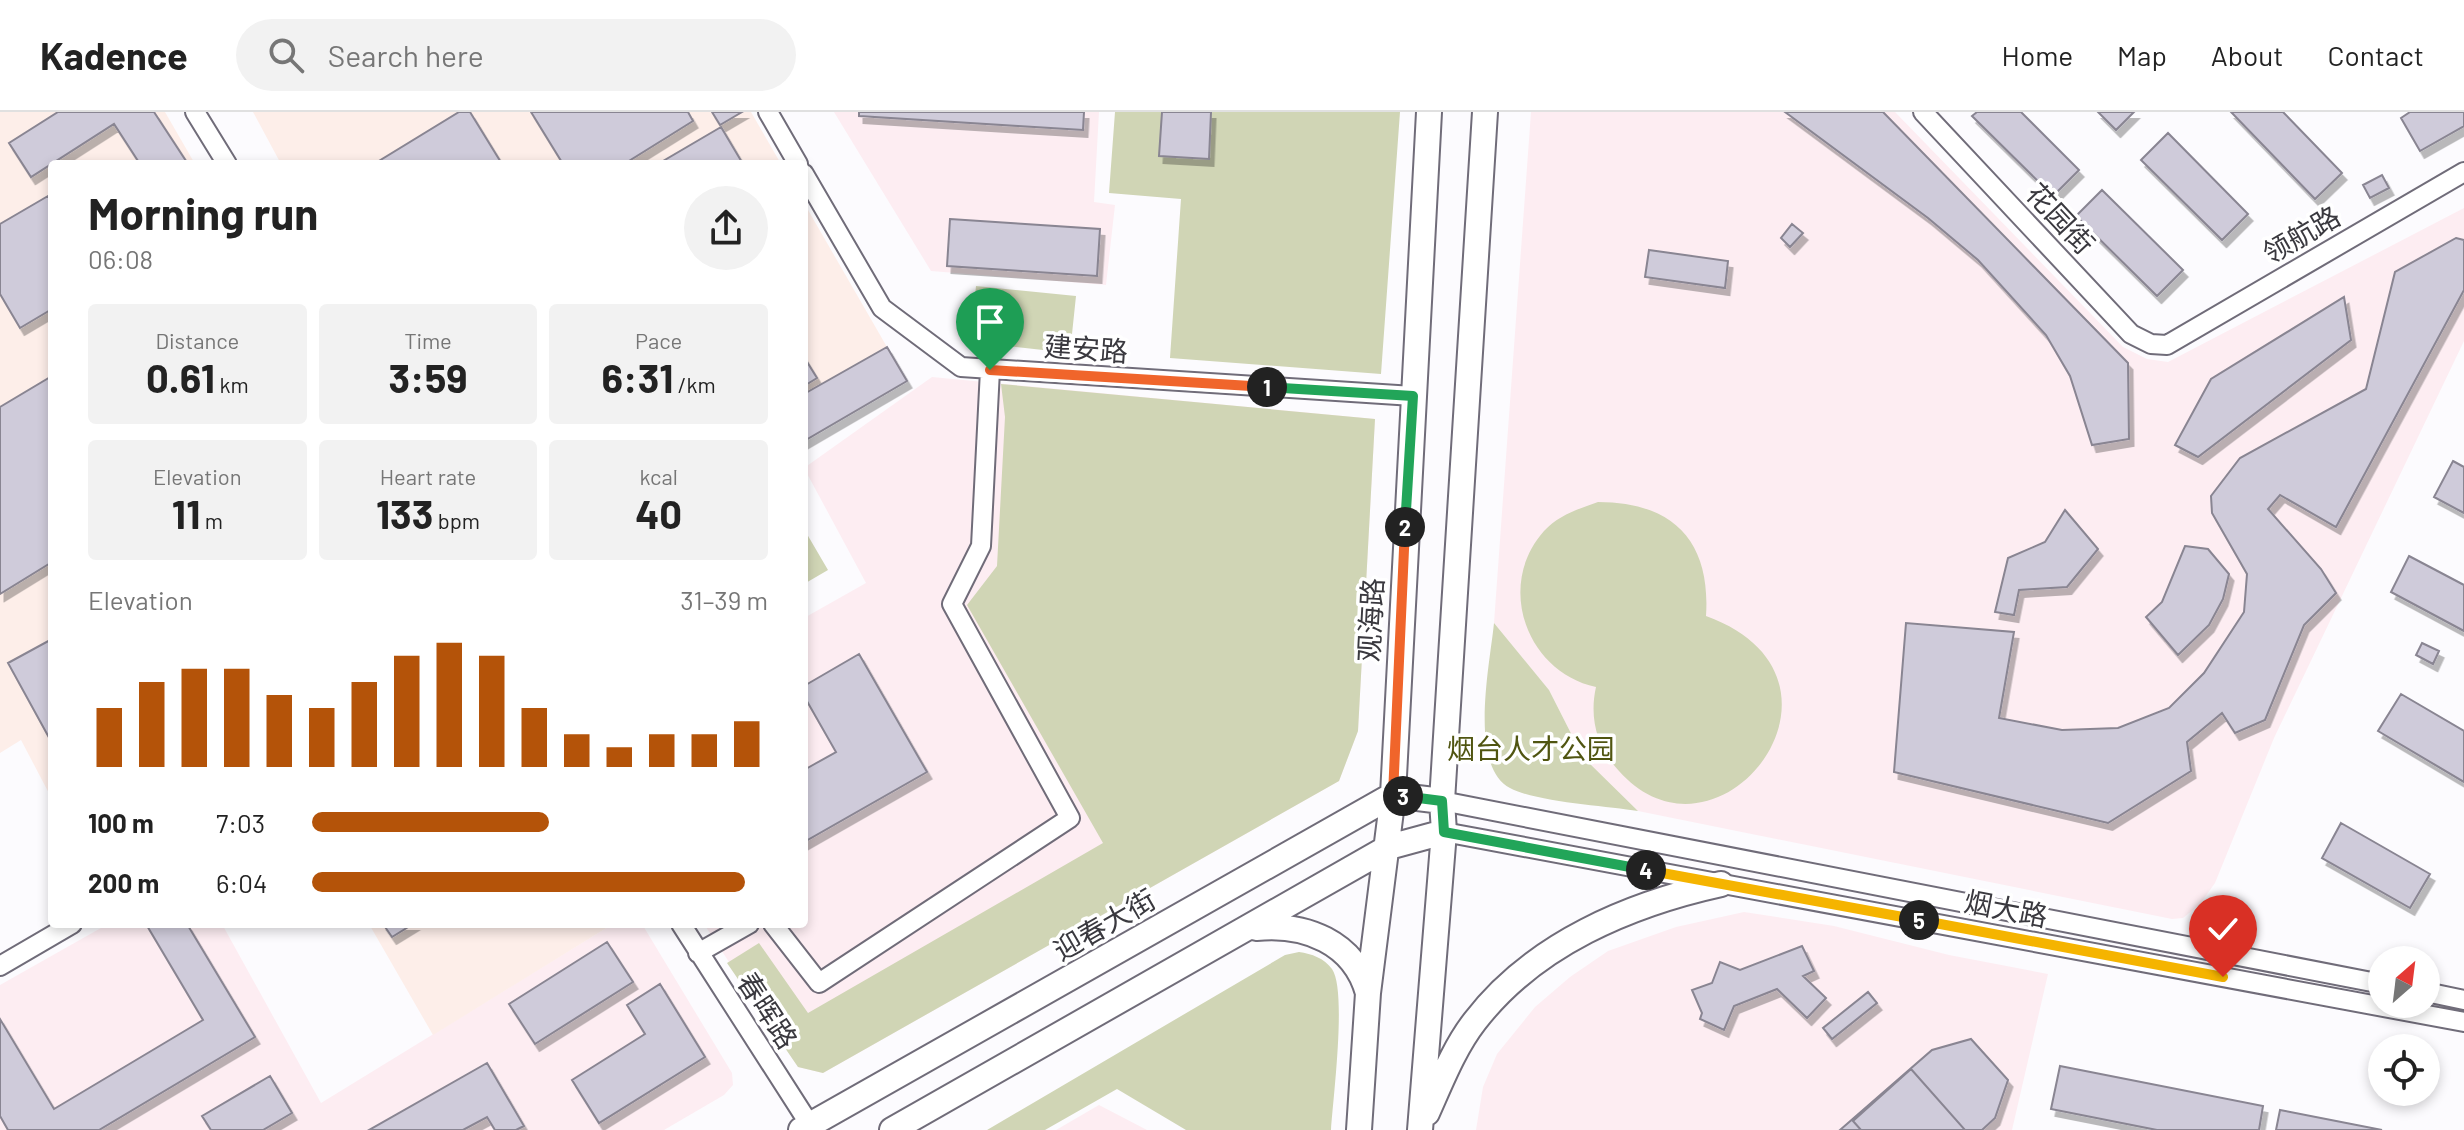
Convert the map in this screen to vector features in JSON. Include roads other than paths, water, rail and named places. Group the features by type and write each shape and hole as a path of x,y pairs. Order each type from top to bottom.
{"main road":[{"name":"观海路","path":"1359,1130 1368,993 1389,847 1393,795 1429,112"},
{"path":"1420,1130 1444,832 1442,801 1485,112"},
{"path":"1393,795 1442,801"},
{"name":"迎春大街","path":"805,1128 1393,795"},
{"path":"892,1130 1250,929 1389,847 1444,832"},
{"path":"1420,1130 1451,1061 1475,1020 1522,975 1603,921 1664,897 1721,884"},
{"path":"1250,929 1280,925 1323,937 1345,953 1362,973 1368,993"}],"street":[{"path":"195,112 225,160"},
{"path":"768,112 796,160"},
{"name":"花园街","path":"1929,114 2131,334 2151,344 2167,345"},
{"name":"领航路","path":"2167,345 2464,172"},
{"name":"建安路","path":"808,181 882,308 961,367 1413,396"},
{"path":"776,928 819,983 1070,818 952,604 981,546 990,370"},
{"name":"烟大路","path":"1442,801 2368,981"},
{"name":"烟大路","path":"1444,832 2464,1022"},
{"path":"0,966 65,928"},
{"name":"春晖路","path":"683,928 805,1128"},
{"path":"698,953 742,928"},
{"path":"2440,995 2464,1000"}],"park label":[{"name":"烟台人才公园","path":"1531,748"}]}
